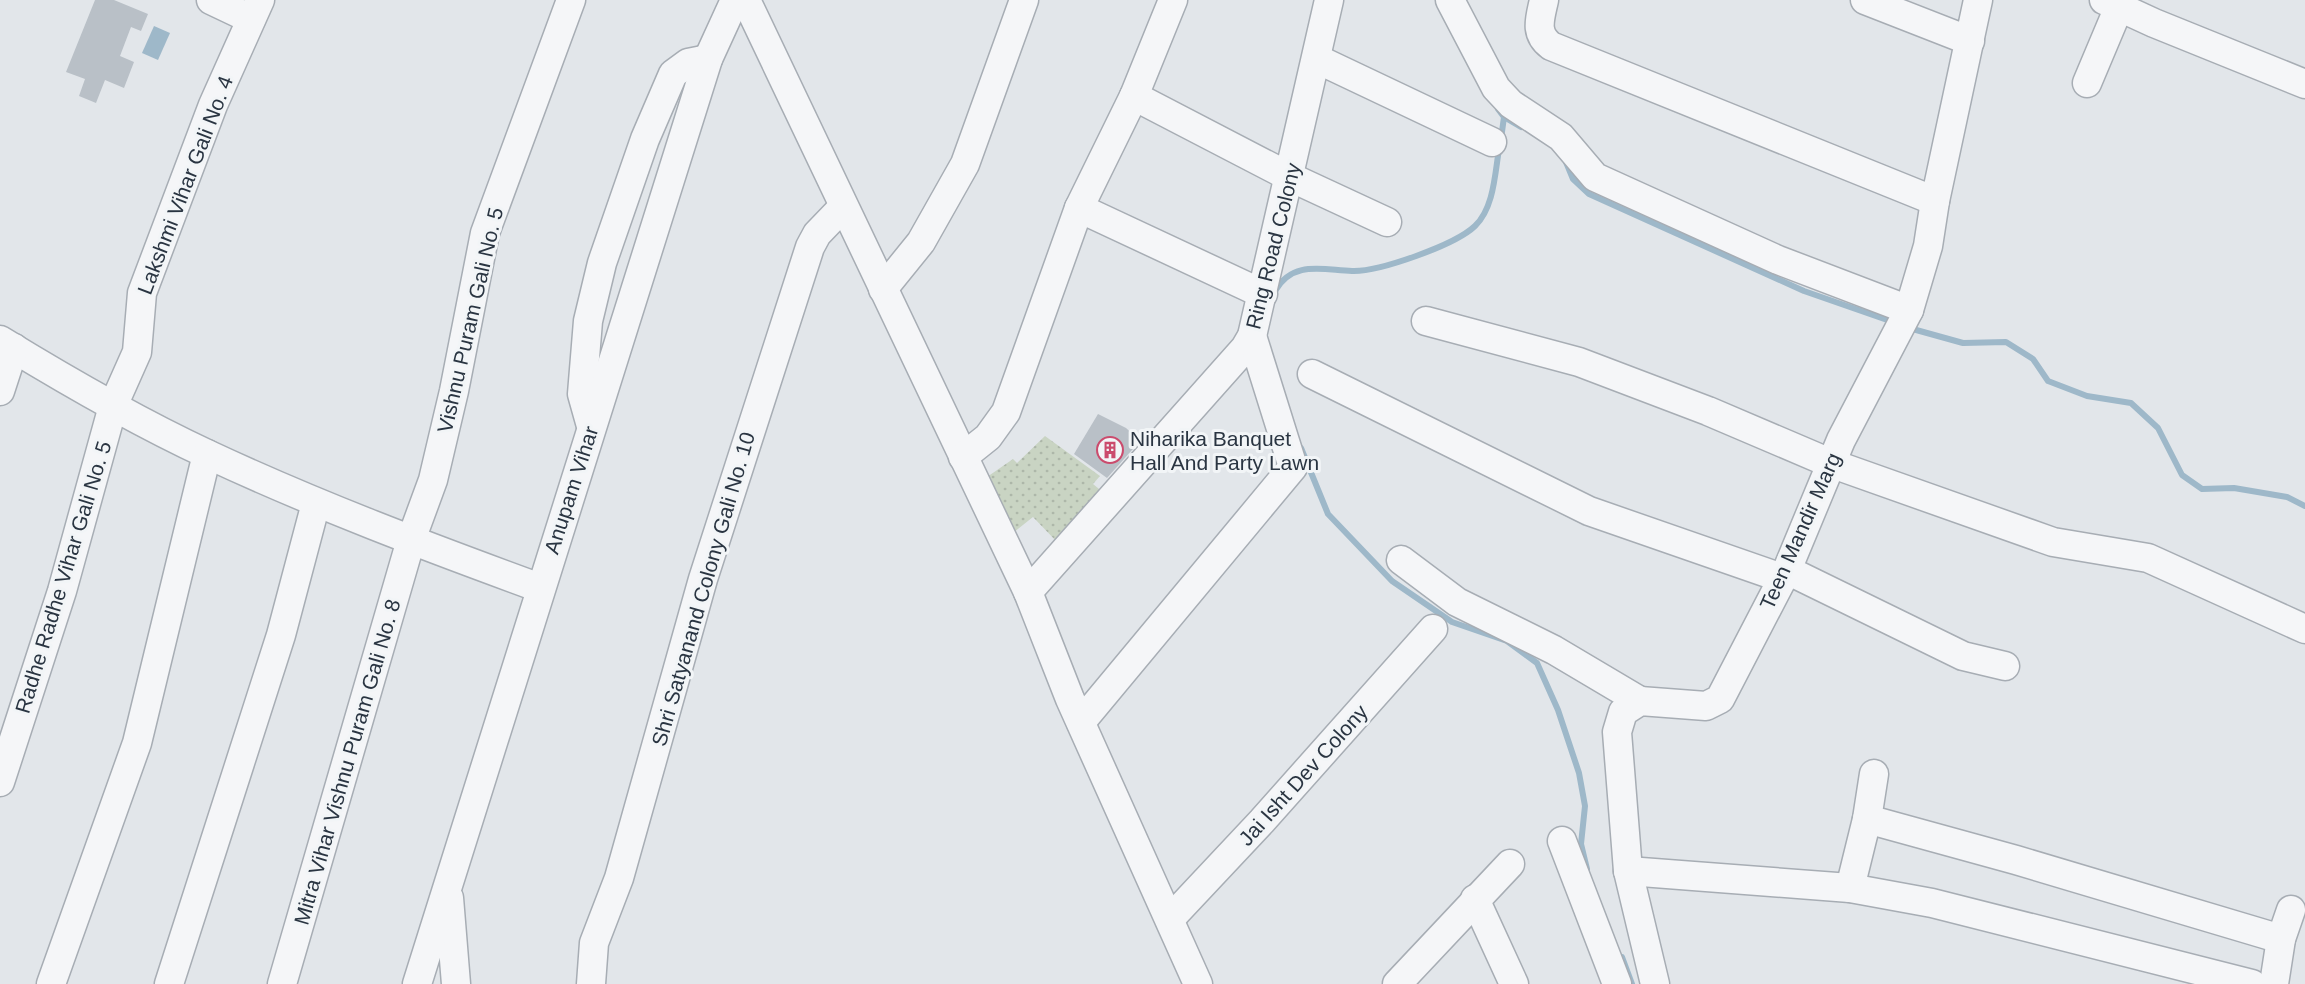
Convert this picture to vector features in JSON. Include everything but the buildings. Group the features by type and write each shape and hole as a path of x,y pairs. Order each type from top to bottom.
{"street":[{"path":"211,0 256,9"},
{"name":"Vishnu Puram Gali No. 5","path":"411,540 433,480 454,392 485,233 571,0"},
{"name":"Anupam Vihar","path":"417,984 708,58 735,0"},
{"path":"746,0 1028,592 1081,722 1198,984"},
{"path":"883,289 921,242 965,164 1023,0"},
{"path":"963,457 988,437 1006,412 1079,208 1134,96 1173,0"},
{"name":"Ring Road Colony","path":"1028,592 1245,348 1252,336 1329,0"},
{"path":"1450,0 1496,88 1511,104 1561,137 1594,177 1904,319"},
{"path":"1544,0 1539,27 1541,38 1551,46 1935,201"},
{"path":"1865,0 1970,40"},
{"name":"Teen Mandir Marg","path":"1640,701 1706,706 1720,699 1784,574 1830,463 1904,319 1928,246 1935,201 1978,0"},
{"path":"2087,83 2123,5 2305,84"},
{"name":"Lakshmi Vihar Gali No. 4","path":"113,406 137,352 142,293 213,105 256,9"},
{"path":"591,426 582,394 588,321 602,263 645,139 673,74 688,63 708,58"},
{"path":"1317,59 1492,142"},
{"path":"1134,96 1290,177 1387,222"},
{"name":"Shri Satyanand Colony Gali No. 10","path":"591,984 594,943 619,878 732,482 810,247 817,234 843,207"},
{"path":"1079,208 1263,294"},
{"path":"1426,321 1579,362 1708,411 1830,463 2053,542 2148,558 2305,629"},
{"path":"1081,722 1293,467 1252,336"},
{"path":"0,391 7,344 113,406 207,454 316,503 540,588"},
{"path":"1311,374 1589,511 1784,574 1963,656 2005,666"},
{"name":"Radhe Radhe Vihar Gali No. 5","path":"0,782 62,591 113,406"},
{"path":"51,984 137,743 207,454"},
{"path":"169,984 280,635 316,503"},
{"name":"Mitra Vihar Vishnu Puram Gali No. 8","path":"282,984 411,540"},
{"path":"1401,560 1457,602 1554,650 1640,701 1623,712 1617,732 1628,871 1655,984"},
{"name":"Jai Isht Dev Colony","path":"1170,919 1263,821 1433,629"},
{"path":"1850,888 1867,819 1874,774"},
{"path":"1867,819 2016,860 2281,939"},
{"path":"1562,841 1617,984"},
{"path":"1397,984 1510,864"},
{"path":"1628,871 1850,888 1932,903 2252,984"},
{"path":"448,887 456,984"},
{"path":"1476,899 1514,984"},
{"path":"2274,984 2281,939 2291,910"}],"green space":[{"path":"1045,436 1100,476 1093,484 1104,493 1058,543 1033,517 1013,533 987,477 1013,459 1017,463"}],"water":[{"path":"154,26 170,33 158,60 142,53"}],"waterway":[{"path":"1498,109 1504,117 1501,139"},
{"path":"1504,117 1521,127"},
{"path":"1275,291 1282,281 1299,271 1309,269 1352,271 1380,267 1434,249 1465,233 1475,226 1486,210 1493,190 1499,149"},
{"path":"1566,162 1573,179 1589,194 1804,291 1893,322"},
{"path":"1909,328 1963,343 2006,342 2033,359 2048,381 2087,396 2131,403 2158,428 2182,475 2202,489 2234,488 2287,497 2305,506"},
{"path":"1301,448 1328,514 1392,581 1452,622 1507,641 1537,663 1558,710 1579,773 1585,806 1581,844 1587,869"},
{"path":"1622,957 1632,984"}],"place":[{"name":"Niharika Banquet Hall And Party Lawn","path":"1110,450"}]}
